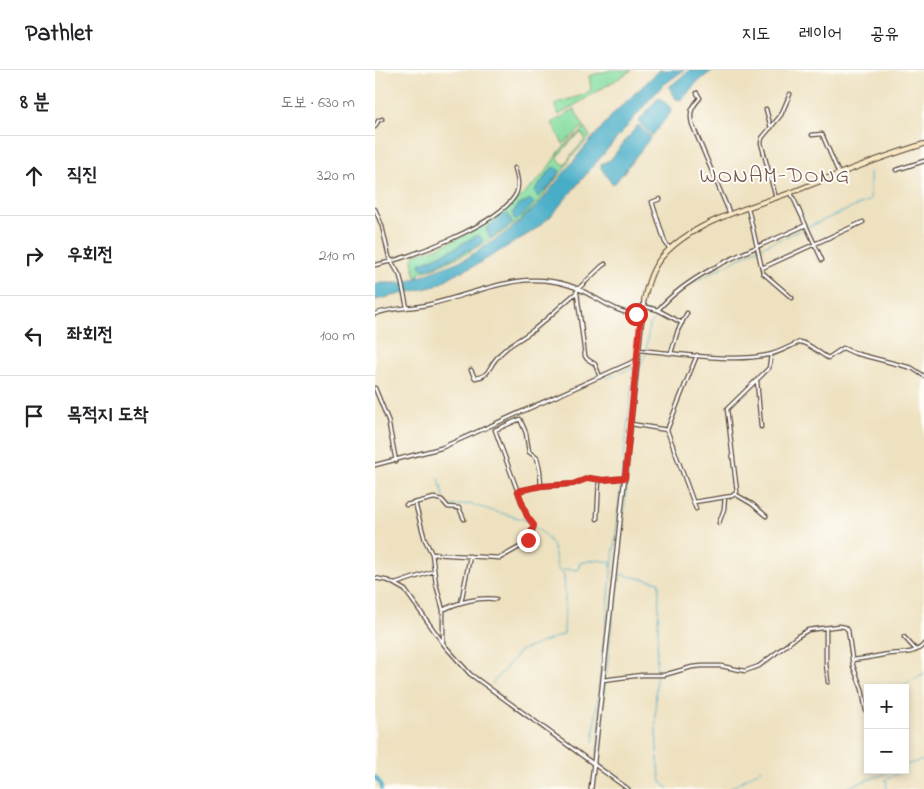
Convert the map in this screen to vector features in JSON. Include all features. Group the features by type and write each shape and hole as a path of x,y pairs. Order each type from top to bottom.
{"main road":[{"path":"644,300 648,282 662,257 688,235 748,208 883,156 924,144"}],"street":[{"path":"697,93 700,98 692,109 690,116 692,124 730,215"},
{"path":"776,198 761,146 762,138 781,114 791,94"},
{"path":"766,108 771,128"},
{"path":"375,127 378,121 382,119"},
{"path":"812,135 822,134 839,174"},
{"path":"896,170 924,161"},
{"path":"375,264 391,262 438,246 488,218 510,203 517,192 518,183 515,168"},
{"path":"791,192 822,260"},
{"path":"660,199 652,202 665,242 670,249"},
{"path":"748,208 763,274 792,298"},
{"path":"375,210 382,226 391,262 401,282 407,308"},
{"path":"762,268 863,222"},
{"path":"658,310 668,299 695,279 757,247 807,226"},
{"path":"471,370 475,378 486,374 492,367 495,359 505,349 533,330 576,293 605,264"},
{"path":"375,314 385,310 442,302 507,282 535,280 569,285 624,312 641,314"},
{"path":"576,293 585,356 595,364 600,377"},
{"path":"591,789 644,300"},
{"path":"643,306 658,310 682,323"},
{"path":"671,353 678,330 687,314"},
{"path":"638,350 755,358 771,354 800,342 809,344 828,358 843,348 854,353 912,368 924,376"},
{"path":"735,494 737,488 727,409 757,382 769,368 771,354"},
{"path":"696,509 667,430 697,355"},
{"path":"375,465 441,448 637,360"},
{"path":"757,382 761,427"},
{"path":"375,388 388,420 396,461"},
{"path":"432,554 500,558 525,544 528,540 534,525 527,516 495,430 520,419 526,433 529,452 537,458 541,486"},
{"path":"631,424 667,430"},
{"path":"518,491 541,486 573,484 589,478 625,478"},
{"path":"597,519 599,479"},
{"path":"694,502 735,494 752,504 766,516"},
{"path":"719,524 724,509 725,497"},
{"path":"406,505 434,498 439,499 448,507 459,508 464,519"},
{"path":"415,504 425,540 432,554 436,584 443,610 443,642"},
{"path":"461,604 470,556"},
{"path":"395,584 434,570"},
{"path":"375,578 395,584 409,595 443,642 470,674 628,789"},
{"path":"443,610 478,599 496,599"},
{"path":"603,680 664,675 702,666 721,666 745,671 759,666 808,630 839,626 845,627 848,630 853,666 864,700"},
{"path":"826,628 828,682"},
{"path":"904,637 916,650"},
{"path":"852,660 898,654 920,649 924,644"}],"green space":[{"path":"611,70 632,70 559,115 555,106 556,103 583,95 591,90 589,76"},
{"path":"574,109 584,126 563,144 552,123"},
{"path":"585,127 590,137 571,157 564,169 535,206 523,218 466,254 427,271 420,272 419,276 416,277 412,261 415,254 430,250 464,235 499,214 543,175 561,149","holes":["581,133 585,140 571,155 565,165 560,162 558,156","552,168 550,186 536,189","477,235 481,244 429,269 420,264 455,248"]}],"water":[{"path":"660,70 684,70 662,86 550,217 533,231 478,264 455,274 436,286 375,300 375,285 381,283 404,283 467,258 510,230 537,206 615,112"},
{"path":"690,70 713,70 695,84 682,100 676,99 669,87"},
{"path":"659,97 670,107 671,112 652,136 638,122"},
{"path":"638,125 651,137 616,182 612,184 601,168 601,164 610,160"},
{"path":"556,167 560,171 550,186 538,197 535,192 536,189 552,168"},
{"path":"530,199 534,203 522,217 515,220 512,213 518,206"},
{"path":"504,214 508,214 513,223 490,238 486,229"},
{"path":"477,235 483,241 481,244 429,269 421,268 420,264 455,248"}],"waterway":[{"path":"687,286 755,250 870,200 870,171"},
{"path":"634,789 598,763 597,757 640,367 646,353 649,326 665,305"},
{"path":"593,742 634,367 606,379"},
{"path":"439,479 446,504"},
{"path":"452,506 469,504 529,521"},
{"path":"492,684 520,651 564,634 564,574 557,569 554,550 549,540 535,528"},
{"path":"562,571 567,569 578,570 580,563 594,560 611,562 611,567"},
{"path":"618,574 659,582 656,732 661,782 669,789"},
{"path":"906,684 924,673"},
{"path":"909,764 924,760"},
{"path":"729,789 762,769"},
{"path":"843,789 884,774"},
{"path":"887,789 886,779 897,774"},
{"path":"375,777 381,784 381,789"}],"district":[{"name":"WONAM-DONG","path":"775,174"}],"route":[{"path":"528,540 534,525 527,516 518,491 541,486 573,484 589,478 603,480 625,478 641,314 636,314"}]}
